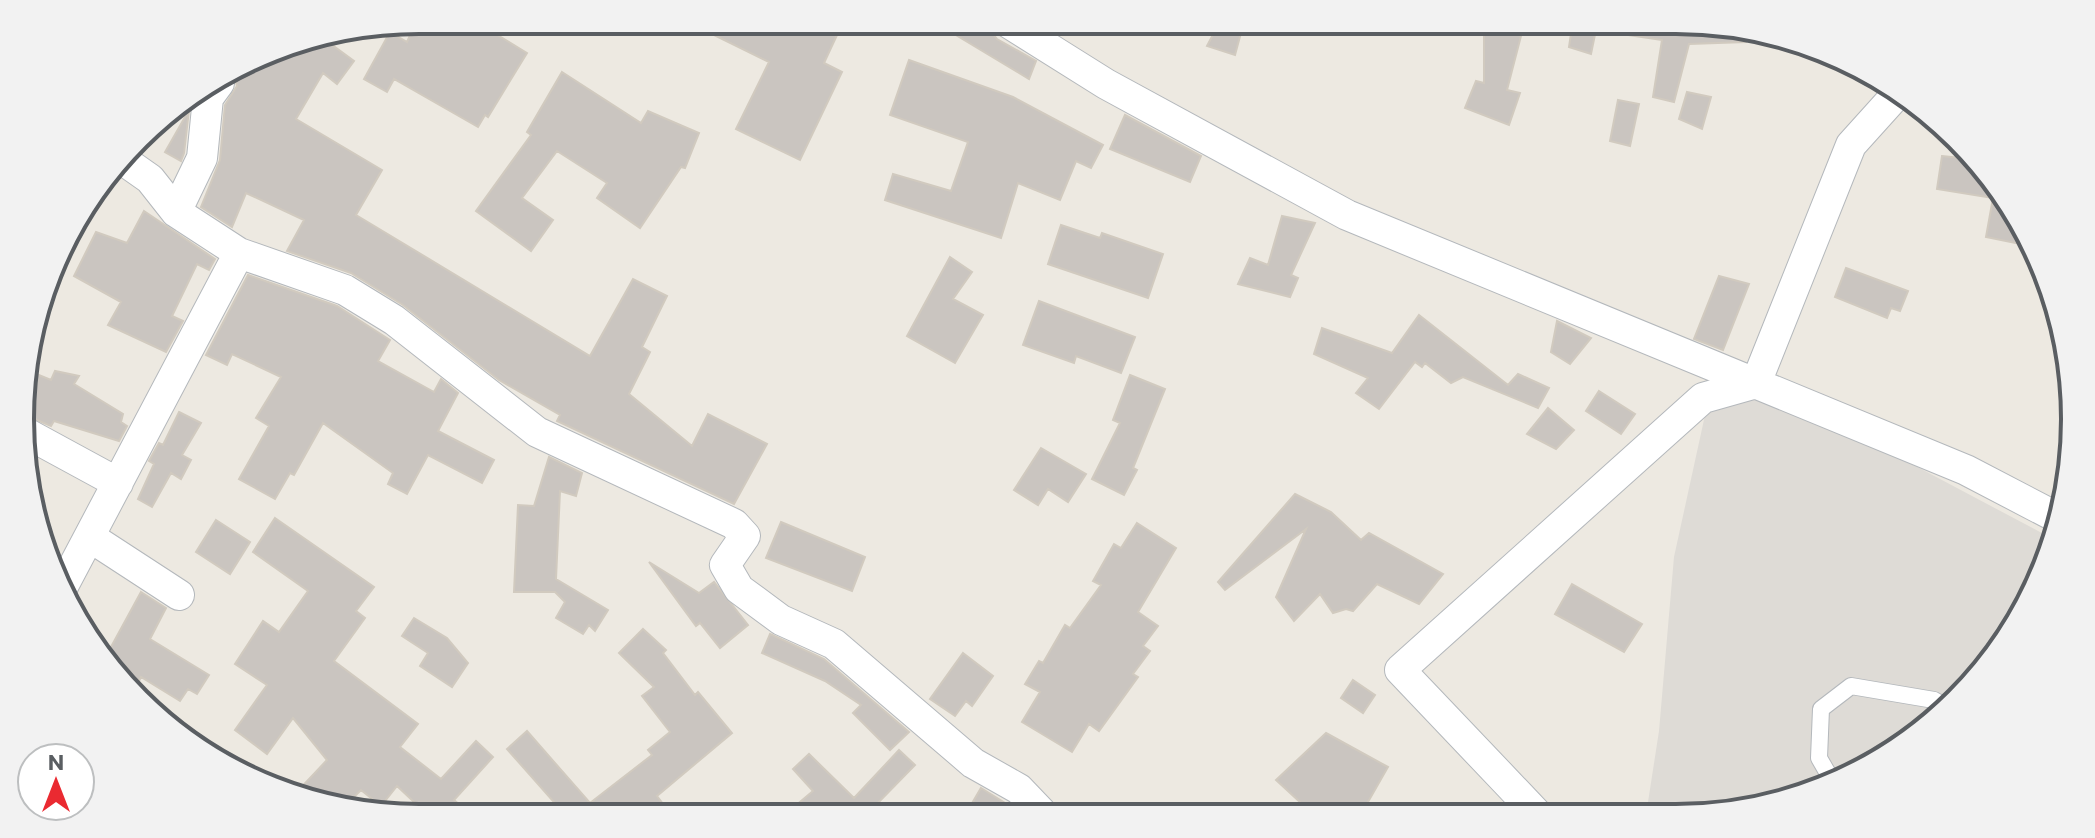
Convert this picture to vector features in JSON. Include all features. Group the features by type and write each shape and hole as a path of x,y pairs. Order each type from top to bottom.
{"street":[{"path":"1026,34 1106,84 1347,215 1966,470 2049,513"},
{"path":"176,212 202,158 209,96"},
{"path":"1756,383 1851,145 1891,100"},
{"path":"130,165 150,179 176,212 239,253 345,290 394,320 537,432 734,524 745,536 725,565 739,589 781,620 834,644 973,763 1019,789 1033,804"},
{"path":"68,577 239,253"},
{"path":"1528,804 1400,670 1703,398 1756,383"},
{"path":"35,438 118,483"},
{"path":"90,537 179,595"}],"lane":[{"path":"1828,773 1819,758 1821,709 1851,686 1937,702"}],"shaded area":[{"path":"1743,394 1859,436 2044,534 2021,589 1996,633 1948,691 1890,739 1823,775 1776,791 1726,801 1648,804 1659,731 1674,557 1707,406"}],"building":[{"path":"410,34 496,34 527,53 488,117 485,115 478,127 394,79 387,92 364,79 388,35 395,35 407,42"},
{"path":"837,34 824,63 842,72 800,160 736,129 769,62 714,35"},
{"path":"954,34 993,34 1036,61 1029,79"},
{"path":"1213,34 1241,34 1235,55 1207,46"},
{"path":"1484,34 1521,36 1507,90 1520,93 1509,125 1465,108 1476,81 1484,83"},
{"path":"1571,34 1595,34 1591,54 1569,47"},
{"path":"1621,34 1701,35 1746,40 1689,44 1674,102 1653,97 1662,40"},
{"path":"331,44 354,61 337,84 323,73 296,119 382,170 356,215 590,356 633,279 667,296 642,347 650,352 629,394 692,446 708,414 767,444 734,504 557,421 560,415 499,380 403,305 351,273 287,251 304,220 246,193 232,227 201,207 220,160 225,105 237,86 236,81 272,63"},
{"path":"909,60 1013,97 1103,145 1091,168 1076,161 1060,200 1018,183 1001,238 885,200 893,174 951,191 968,142 890,115"},
{"path":"562,72 641,123 648,111 699,133 685,168 681,167 640,228 597,198 607,183 557,151 522,198 553,220 531,251 476,211 531,135 527,132"},
{"path":"1687,92 1711,97 1702,129 1679,119"},
{"path":"1618,100 1639,104 1630,146 1610,141"},
{"path":"189,111 181,161 165,152 188,112"},
{"path":"1125,115 1201,156 1190,182 1110,149"},
{"path":"1942,156 1958,158 1990,198 1937,189"},
{"path":"1993,200 2018,244 1986,237"},
{"path":"144,211 215,259 209,270 197,264 172,316 183,321 166,352 108,325 121,302 74,276 96,232 127,243"},
{"path":"1282,216 1315,223 1291,275 1298,278 1290,297 1238,284 1250,258 1268,265"},
{"path":"1061,225 1100,238 1102,233 1163,254 1148,298 1048,264"},
{"path":"950,257 972,272 953,299 983,315 955,363 907,336"},
{"path":"1846,268 1908,291 1900,311 1891,308 1887,318 1835,297"},
{"path":"248,275 337,306 390,340 378,361 434,392 441,379 458,393 438,431 494,460 482,483 428,455 407,494 388,484 393,473 323,423 294,475 290,473 275,499 239,479 269,426 256,418 281,377 232,354 227,365 206,355"},
{"path":"1719,276 1749,284 1723,350 1694,339"},
{"path":"1039,301 1135,337 1121,373 1076,356 1074,363 1023,345"},
{"path":"1419,315 1508,385 1518,374 1549,388 1538,408 1463,377 1451,383 1425,363 1422,367 1415,362 1379,409 1356,393 1368,378 1314,354 1322,328 1392,353"},
{"path":"1557,321 1591,338 1570,364 1551,352"},
{"path":"55,371 79,376 74,384 123,414 121,422 127,426 119,441 54,421 51,426 34,419 35,394 37,374 51,380"},
{"path":"1130,375 1165,389 1133,468 1137,470 1124,495 1092,479 1120,423 1113,420"},
{"path":"1599,391 1635,414 1621,434 1586,411"},
{"path":"1548,408 1574,430 1556,449 1527,434"},
{"path":"179,412 201,423 182,455 191,460 181,479 171,473 152,507 138,499 154,464 149,461 159,443 163,445"},
{"path":"1041,448 1086,474 1068,502 1048,489 1038,505 1014,490"},
{"path":"549,457 582,473 576,496 560,491 556,579 608,610 595,631 589,625 583,634 556,618 565,602 555,592 514,592 518,505 534,506"},
{"path":"1295,494 1331,512 1361,540 1369,533 1443,574 1419,604 1377,584 1353,611 1346,609 1333,613 1320,594 1294,621 1276,597 1306,529 1225,590 1218,582"},
{"path":"275,518 374,587 356,611 365,618 334,661 418,724 400,747 441,779 476,741 493,757 454,800 459,804 416,804 397,786 384,802 375,802 361,790 353,798 302,786 327,760 293,718 267,754 235,730 267,685 235,664 263,621 279,632 308,591 253,552"},
{"path":"216,520 250,542 230,574 196,552"},
{"path":"781,522 865,557 852,591 766,558"},
{"path":"1137,523 1176,548 1138,612 1158,626 1143,646 1150,651 1133,674 1138,677 1099,731 1089,724 1072,752 1022,722 1040,692 1025,684 1039,661 1043,663 1065,625 1070,628 1101,585 1093,581 1114,544 1121,548"},
{"path":"649,562 699,593 714,582 748,625 720,648 700,623 696,626"},
{"path":"1572,584 1642,624 1624,652 1555,614"},
{"path":"141,592 166,608 150,639 209,675 197,694 188,689 180,701 141,677 137,680 110,648"},
{"path":"414,618 447,638 468,663 452,687 420,666 428,653 402,636"},
{"path":"643,629 666,650 663,653 695,695 698,692 732,733 657,796 663,804 556,804 507,749 527,731 590,803 652,755 648,750 670,732 642,696 654,687 619,653"},
{"path":"770,634 824,659 909,732 890,750 853,713 861,705 825,681 762,653"},
{"path":"963,653 993,676 972,706 966,701 955,716 930,699"},
{"path":"1353,680 1375,695 1363,713 1341,698"},
{"path":"1326,733 1388,767 1367,804 1302,804 1276,780"},
{"path":"899,750 915,765 877,804 798,804 813,791 793,769 809,754 854,798"},
{"path":"981,788 1007,804 972,804"}]}
